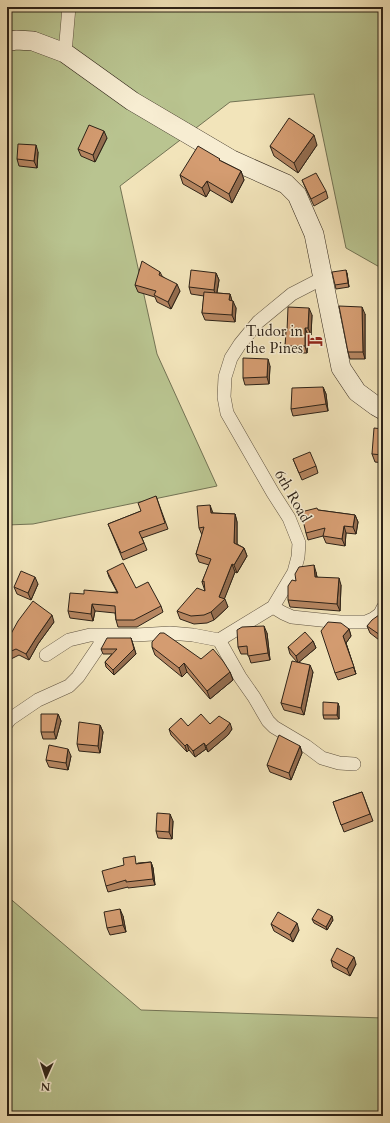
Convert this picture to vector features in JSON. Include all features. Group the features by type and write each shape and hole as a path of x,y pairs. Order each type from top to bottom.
{"main road":[{"path":"7,42 16,40 33,41 65,53 132,101 232,160 286,184 296,195 314,234 341,368 357,392 383,410"}],"street":[{"path":"65,53 69,7"},
{"name":"6th Road","path":"219,640 273,607 294,572 298,557 299,543 289,518 227,413 224,397 225,377 231,358 240,344 258,322 292,294 323,278"},
{"path":"273,607 283,613 300,618 354,623 366,622 373,619 380,614 383,608"},
{"path":"46,655 69,640 90,635 170,633 193,635 219,640 240,677 274,728 306,746 322,758 339,763 354,764"},
{"path":"7,723 10,719 38,700 69,686 74,682 99,646 102,635"}],"green space":[{"path":"7,7 383,7 383,269 346,248 314,94 230,102 120,186 157,354 217,486 33,524 7,525"},
{"path":"7,896 141,1010 383,1018 383,1116 7,1116"}],"building":[{"path":"289,118 314,135 294,163 270,146"},
{"path":"89,125 104,131 93,155 78,149"},
{"path":"18,144 36,145 34,161 17,159"},
{"path":"198,146 220,159 219,160 241,171 229,194 207,181 202,188 180,175"},
{"path":"316,173 326,191 311,199 302,180"},
{"path":"142,261 160,272 159,275 177,284 168,302 154,295 156,291 135,285"},
{"path":"191,270 216,273 214,290 189,287"},
{"path":"346,270 348,283 335,285 332,272"},
{"path":"204,292 230,294 229,300 233,301 232,315 202,313"},
{"path":"339,306 362,307 363,352 348,352"},
{"path":"288,307 309,308 308,328 305,328 305,346 285,346"},
{"path":"243,358 268,359 267,377 243,378"},
{"path":"323,387 326,404 291,409 292,388"},
{"path":"374,428 383,429 383,455 372,454"},
{"path":"310,452 316,466 299,473 293,459"},
{"path":"156,496 165,523 139,532 144,543 121,553 108,524 141,511 138,503"},
{"path":"210,505 211,513 235,514 234,543 244,548 234,565 232,564 219,597 225,599 211,612 204,615 191,616 177,611 197,588 205,591 204,581 202,582 211,559 196,554 204,527 199,528 197,506"},
{"path":"317,508 318,510 355,515 353,527 344,526 342,539 323,536 325,528 306,533 301,512"},
{"path":"123,563 136,588 148,582 161,606 134,620 116,620 115,606 92,604 91,614 68,611 70,593 84,594 84,590 118,593 107,571"},
{"path":"314,565 315,577 339,578 337,604 288,600 288,586 292,580 296,581 295,574 299,567"},
{"path":"21,571 35,577 28,593 14,587"},
{"path":"33,601 52,615 26,654 16,649 7,653 7,641 18,621"},
{"path":"383,612 383,637 367,626 372,620"},
{"path":"328,622 341,623 349,629 343,636 354,667 335,673 321,631"},
{"path":"264,626 268,653 248,656 247,646 238,647 237,630 242,627"},
{"path":"305,632 313,641 296,656 288,647"},
{"path":"160,633 164,633 201,659 213,649 230,672 207,691 184,663 179,668 152,647 152,642"},
{"path":"107,638 131,638 134,649 113,670 105,662 117,649 101,649"},
{"path":"292,661 310,665 301,708 281,703"},
{"path":"323,702 338,703 337,715 323,715"},
{"path":"41,714 58,714 54,732 41,732"},
{"path":"201,714 210,724 219,716 230,723 225,730 206,746 204,743 193,751 187,744 185,746 169,729 181,718 188,726"},
{"path":"79,722 100,725 98,746 77,744"},
{"path":"279,735 300,746 289,773 267,765"},
{"path":"49,745 68,749 66,763 46,760"},
{"path":"362,792 370,814 341,825 333,802"},
{"path":"157,813 170,814 169,832 156,831"},
{"path":"135,856 136,864 151,862 153,879 126,882 126,880 106,886 102,871 124,865 123,858"},
{"path":"120,909 123,925 107,928 104,912"},
{"path":"318,909 332,916 326,927 312,919"},
{"path":"278,912 297,923 290,935 271,924"},
{"path":"337,948 354,957 347,969 331,960"}],"place":[{"name":"Tudor in the Pines","path":"315,340"}]}
